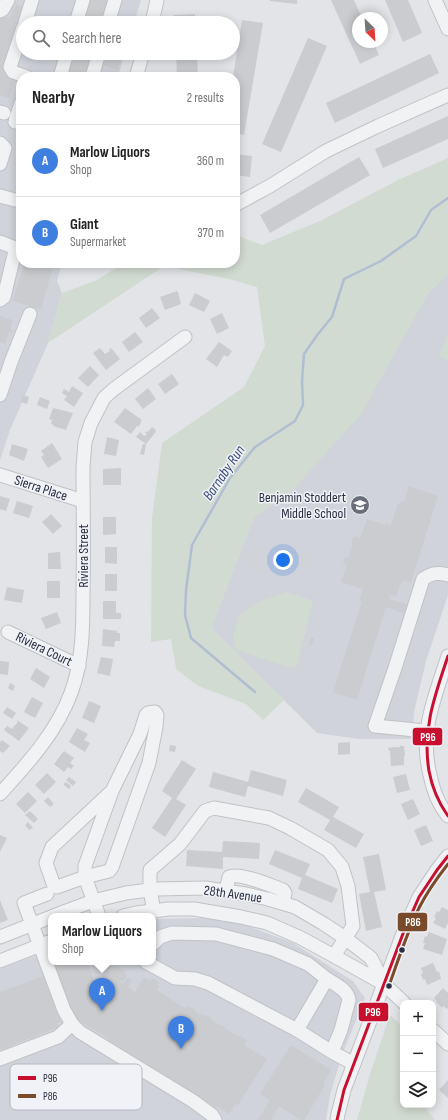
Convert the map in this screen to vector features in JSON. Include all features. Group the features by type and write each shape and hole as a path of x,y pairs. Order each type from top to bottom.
{"street":[{"path":"0,11 3,9 8,0"},
{"path":"27,16 32,0"},
{"path":"78,16 83,0"},
{"path":"110,16 114,0"},
{"path":"154,16 158,0"},
{"path":"435,0 448,29"},
{"path":"16,49 10,67 13,72 16,73"},
{"path":"61,72 65,60"},
{"path":"93,72 97,60"},
{"path":"137,72 141,60"},
{"path":"240,202 270,186 326,151 448,95"},
{"path":"0,143 5,148 0,164"},
{"path":"0,196 15,200"},
{"path":"0,242 13,247 15,250 4,297 0,300"},
{"path":"0,395 4,366 30,314"},
{"name":"Riviera Street","path":"0,794 49,736 60,718 71,693 79,666 83,630 83,501 85,442 91,423 104,398 185,337"},
{"name":"Sierra Place","path":"0,475 83,501"},
{"path":"426,731 375,726 423,579 430,574 438,573 448,575"},
{"name":"Riviera Court","path":"8,632 79,666"},
{"path":"448,656 426,731 426,757 433,789 441,807 448,816"},
{"path":"98,913 86,877 85,866 112,791 140,734 146,715 148,713 155,712 157,715 156,727 149,763 112,867 109,871 86,877 57,887 54,886 46,863 52,847 112,791"},
{"path":"154,911 150,890 150,870 180,844 205,811 214,808 269,818 290,828 328,850 342,866 348,886 353,926 334,956"},
{"path":"337,1120 344,1090 396,950 419,897 436,870 448,856"},
{"name":"28th Avenue","path":"60,913 93,901 126,893 150,890 206,888 246,894 295,907 324,924 371,958 384,984"},
{"path":"47,894 24,903 32,924 45,943 48,954"},
{"name":"28th Avenue","path":"133,913 194,909 241,916 278,928 334,956 384,984 401,1000"},
{"name":"28th Avenue","path":"0,937 48,918"},
{"path":"156,941 160,937 172,933 216,934 273,949 308,964 349,996 341,1030 332,1052"},
{"path":"0,960 45,943"},
{"path":"371,958 385,958 396,950"},
{"path":"51,965 64,1010 72,1024 80,1032 132,1064"},
{"path":"151,965 175,978 208,983 297,1030 354,1064"},
{"path":"297,1030 327,979"},
{"path":"0,1059 58,1037 72,1024"},
{"path":"436,1033 448,1044"},
{"path":"142,1070 193,1101 212,1115 215,1120"}],"shaded area":[{"path":"0,0 141,0 136,16 16,16 16,60 123,60 119,72 16,72 16,268 61,268 57,281 62,293 48,343 10,430 0,460"},
{"path":"448,158 448,274 429,292 361,414 289,494 254,517 211,628 284,700 263,720 246,704 198,686 176,669 171,639 151,642 152,518 162,443 244,387 265,346 257,287 229,279 174,268 240,268 240,237 262,245 322,220 398,180"},
{"path":"116,268 161,268 48,343 62,293 97,280"},
{"name":"Benjamin Stoddert Middle School","path":"448,274 448,595 426,661 414,712 412,739 359,739 317,733 211,628 254,517 289,494 429,292"},
{"path":"448,334 448,360 439,356"},
{"path":"286,592 313,601 297,665 291,668 236,650 233,637 239,616 257,602"},
{"path":"202,918 240,923 293,943 353,981 365,998 342,1055 330,1095 326,1120 0,1120 0,969 48,951 48,965 156,965 156,919"},
{"path":"390,1015 400,1024 400,1108 425,1108 435,1120 357,1120 370,1074"}],"building":[{"path":"85,0 108,0 103,16 80,16"},
{"path":"297,0 297,4 270,1"},
{"path":"331,0 354,0 359,12 352,12 352,46"},
{"path":"385,0 408,0 422,33 403,42"},
{"path":"16,5 23,7 22,10 26,11 24,16 16,16 16,42 5,76 15,79 9,98 0,95 0,15 10,18 14,7 16,8"},
{"path":"195,14 195,16 174,16"},
{"path":"242,20 263,23 244,135 240,134 240,72 234,72 236,60 240,60 240,33"},
{"path":"308,38 327,46 281,152 262,144"},
{"path":"353,48 376,48 379,55 360,64"},
{"path":"430,54 439,73 335,123 326,103"},
{"path":"68,60 91,60 87,72 64,72"},
{"path":"103,60 121,60 118,70 102,65"},
{"path":"176,60 197,60 198,72 177,72"},
{"path":"448,116 448,139 383,168 375,149"},
{"path":"240,155 252,156 250,177 240,176"},
{"path":"359,157 370,175 270,233 260,215"},
{"path":"23,268 53,268 41,309 13,301"},
{"path":"177,291 181,304 165,310 160,297"},
{"path":"195,293 210,301 204,312 189,305"},
{"path":"152,308 160,318 146,328 139,318"},
{"path":"222,313 229,328 217,334 210,319"},
{"path":"0,316 12,320 10,329 13,330 12,333 9,332 5,344 0,342"},
{"path":"135,332 143,342 129,352 122,342"},
{"path":"219,342 232,351 228,357 224,355 217,367 206,359"},
{"path":"100,348 105,354 110,351 109,349 111,348 120,359 106,370 93,353"},
{"path":"90,366 99,375 88,387 78,378"},
{"path":"172,374 179,384 165,394 158,384"},
{"path":"72,386 83,393 74,407 64,400 67,396 62,393 64,389 69,392"},
{"path":"148,388 156,399 143,409 135,399"},
{"path":"23,395 29,397 27,404 21,402"},
{"path":"40,397 50,401 47,409 37,405"},
{"path":"53,408 73,413 66,430 51,424 52,420 49,419"},
{"path":"125,408 142,420 131,434 114,422"},
{"path":"152,427 156,430 155,433 146,444 136,437 140,432 144,436 147,434 145,433"},
{"path":"107,437 119,440 116,456 104,454"},
{"path":"52,443 62,459 48,468 41,457 44,455 41,451"},
{"path":"12,444 28,449 24,461 9,455"},
{"path":"143,444 146,444 144,455 140,454"},
{"path":"121,468 121,485 103,485 103,469"},
{"path":"409,486 438,496 411,582 402,580 396,597 390,595 389,599 409,605 405,614 386,607 357,700 333,692 362,601 359,601 363,589 341,582 347,565 343,564 345,557 348,558 354,536 360,538 367,519 386,525 387,523 390,524 390,527 398,504 400,501 404,502"},
{"path":"0,496 10,499 6,511 0,509"},
{"path":"17,501 33,506 29,518 13,513"},
{"path":"51,514 62,526 53,534 42,522"},
{"path":"103,517 116,517 116,534 103,535"},
{"path":"105,547 117,547 117,564 105,563"},
{"path":"60,552 61,569 48,569 48,553"},
{"path":"105,574 117,574 117,591 105,591"},
{"path":"47,581 60,581 60,598 47,598"},
{"path":"7,587 24,590 22,603 4,600"},
{"path":"103,601 116,601 116,613 121,613 121,619 103,619"},
{"path":"57,612 61,623 46,629 41,618"},
{"path":"103,629 117,631 117,633 120,633 120,641 115,641 114,647 102,646"},
{"path":"311,637 314,639 312,645 309,644"},
{"path":"101,657 113,659 110,676 97,673"},
{"path":"0,661 9,662 8,675 0,674"},
{"path":"36,668 50,677 44,688 30,679"},
{"path":"10,683 15,686 13,691 8,688"},
{"path":"32,697 43,703 35,718 24,712"},
{"path":"89,701 101,706 94,723 82,718"},
{"path":"7,707 16,713 12,719 3,713"},
{"path":"17,720 29,728 19,741 4,730 7,726 12,729 18,722"},
{"path":"77,728 88,734 84,740 90,743 85,752 69,742"},
{"path":"2,740 10,746 3,753 0,751 0,742"},
{"path":"350,742 350,754 338,755 338,743"},
{"path":"170,745 176,746 175,752 169,751"},
{"path":"404,746 404,765 391,766 390,751 388,748"},
{"path":"64,751 74,758 70,763 74,766 71,769 68,767 64,772 54,764"},
{"path":"182,760 196,769 176,799 186,805 165,837 152,828 172,798 162,791"},
{"path":"251,770 287,780 283,796 248,786 245,797 209,787 213,772 248,782"},
{"path":"47,773 56,782 44,794 35,785"},
{"path":"406,774 410,790 397,793 393,777"},
{"path":"69,777 76,782 73,786 66,780"},
{"path":"66,782 71,786 69,789 63,784"},
{"path":"306,788 339,807 333,817 364,834 356,848 324,830 330,820 298,802"},
{"path":"28,792 37,801 25,813 16,804"},
{"path":"48,797 54,804 50,807 44,801"},
{"path":"413,799 420,814 408,820 401,804"},
{"path":"30,811 38,819 34,823 25,815"},
{"path":"28,822 33,828 29,830 25,825"},
{"path":"426,825 433,841 421,846 414,830"},
{"path":"0,835 7,838 0,852"},
{"path":"223,841 260,843 259,859 223,857 223,869 186,866 187,850 222,852"},
{"path":"275,850 310,864 305,875 338,889 332,903 298,889 302,878 269,864"},
{"path":"379,854 386,890 374,892 382,927 366,931 359,894 370,892 363,857"},
{"path":"0,900 8,920 0,923"},
{"path":"442,907 448,910 448,923 445,929 433,923 436,918 434,917 437,911 439,912"},
{"path":"429,932 447,939 442,955 423,949 425,936 427,937"},
{"path":"433,963 437,972 439,971 441,979 427,985 425,979 423,980 421,968"},
{"path":"54,965 88,965 96,986 109,965 116,965 125,971 124,973 127,975 123,982 120,980 119,981 123,984 128,977 132,980 128,987 135,992 144,977 150,981 152,978 159,982 157,985 159,986 157,990 186,1009 188,1006 200,1015 210,1017 209,1018 225,1027 224,1028 247,1040 244,1045 267,1059 238,1105 235,1104 229,1114 148,1066 149,1065 107,1039 108,1038 76,1019"},
{"path":"43,976 61,1022 57,1023 59,1027 0,1050 0,992"},
{"path":"443,988 448,993 448,1008 447,1009 443,1006 442,1008 434,998"},
{"path":"291,1045 331,1070 323,1084 325,1085 304,1120 301,1120 279,1106 271,1120 258,1120 270,1100 260,1094"},
{"path":"448,1080 448,1098 439,1090"}],"waterway":[{"name":"Barnaby Run","path":"255,692 191,638 185,615 186,590 192,545 230,478 255,447 295,421 303,405 302,381 304,354 332,317 344,279 381,261 416,236 431,210 448,198"}],"transit line":[{"name":"P96","path":"448,656 434,698 427,741 427,756 432,783 438,800 448,816"},
{"name":"P96","path":"337,1120 344,1090 404,931 419,897 448,856"},
{"name":"P86","path":"389,986 419,908 432,885 448,864"}],"place":[{"name":"Benjamin Stoddert Middle School","path":"360,505"},
{"name":"Marlow Liquors","path":"102,1011"},
{"name":"Giant","path":"181,1049"}]}
